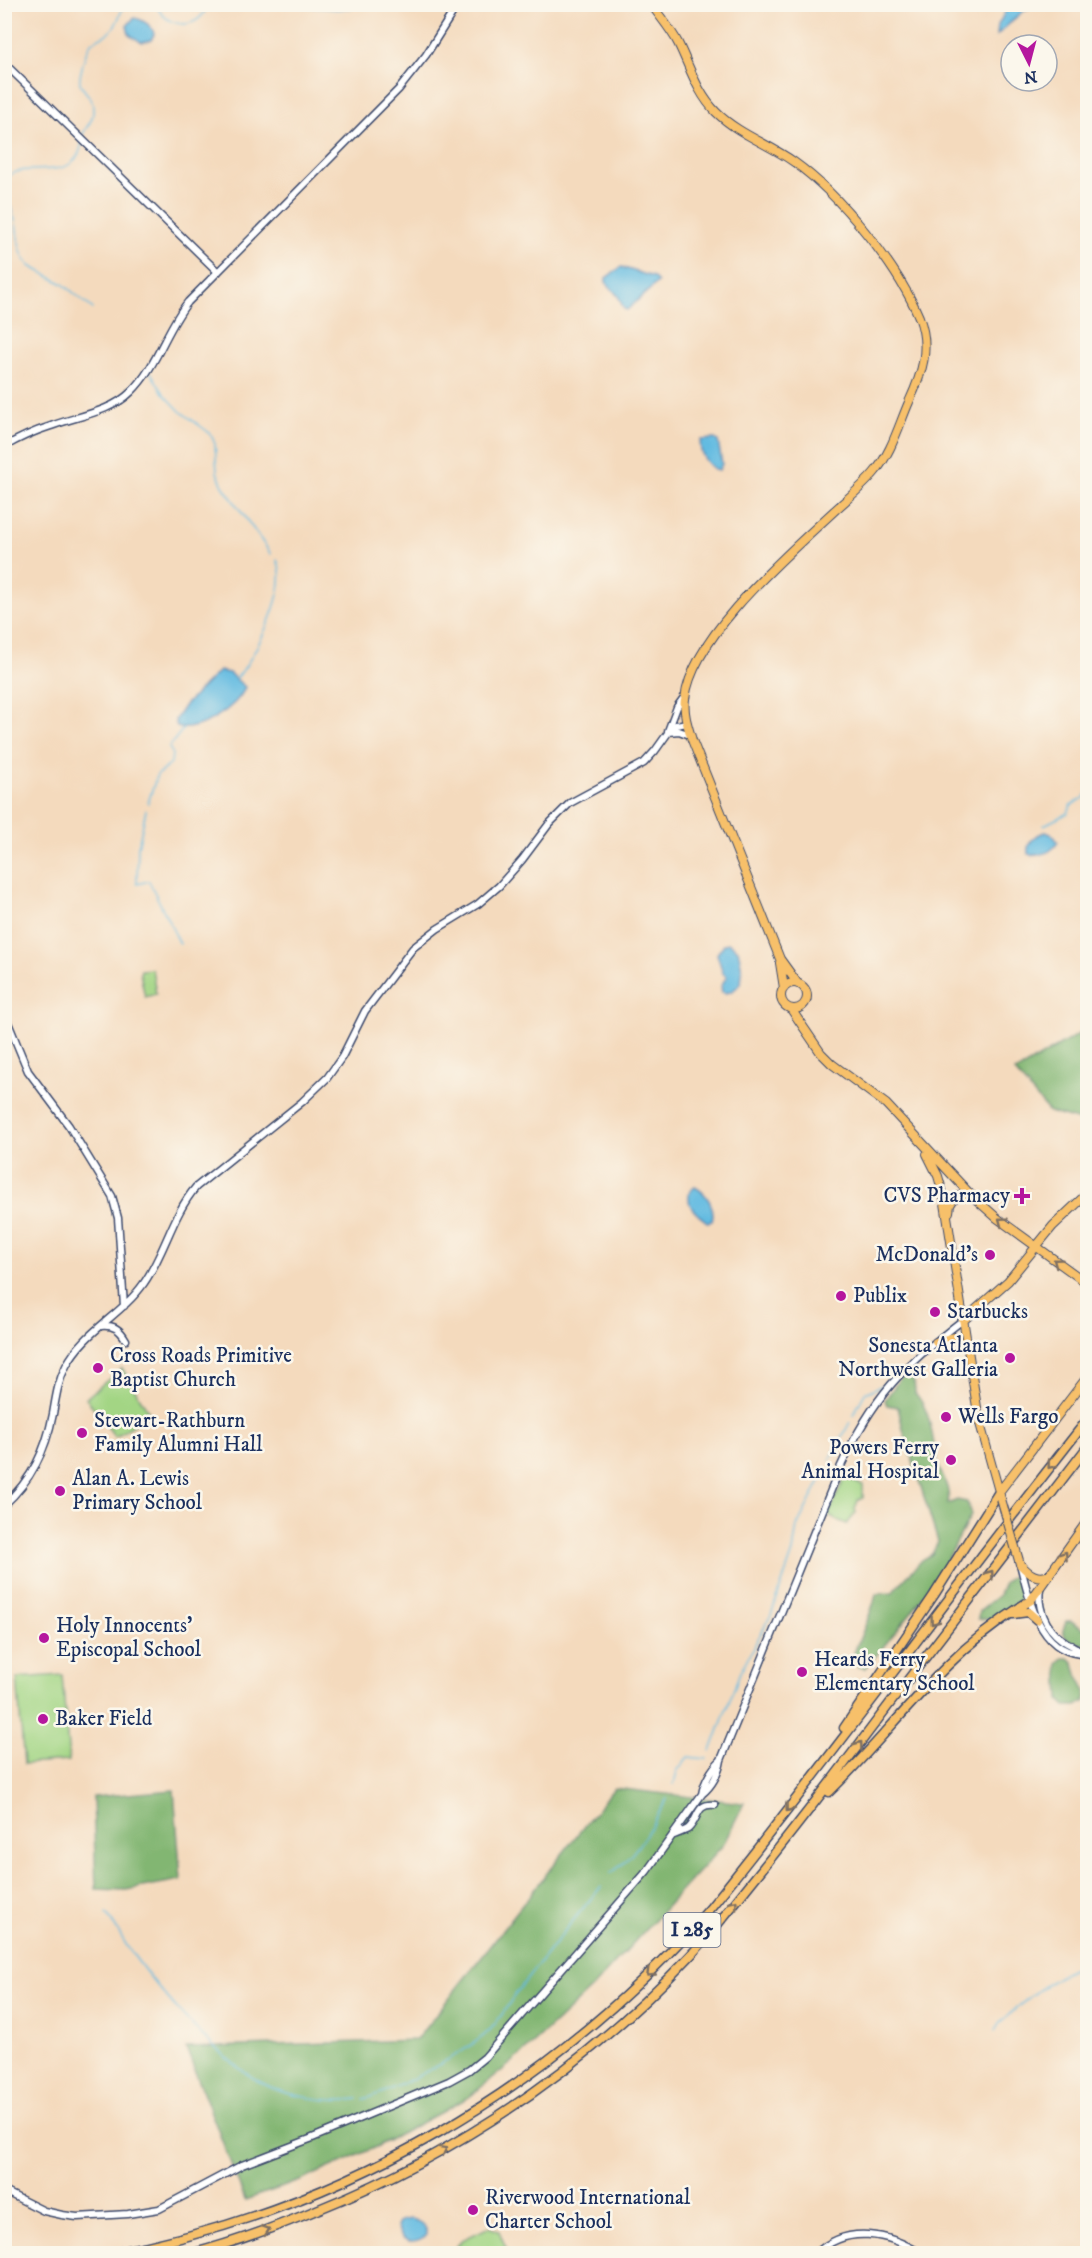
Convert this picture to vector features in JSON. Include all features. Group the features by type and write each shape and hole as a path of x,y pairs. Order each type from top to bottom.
{"highway":[{"name":"I 285","path":"108,2253 202,2232 321,2191 401,2154 512,2088 608,2013 679,1945 756,1852 923,1636 1008,1519 1088,1419"},
{"name":"I 285","path":"190,2253 274,2228 368,2189 453,2145 530,2095 590,2050 672,1975 709,1935 811,1809 1088,1446"},
{"path":"801,1791 1000,1496"},
{"path":"811,1809 867,1755 950,1663 1005,1617 1031,1600"},
{"path":"1005,1617 1025,1612 1037,1620"}],"main road":[{"path":"651,4 678,42 699,89 716,112 736,128 779,152 804,170 838,202 864,232 899,281 916,311 925,348 920,375 879,467 858,490 804,538 737,608 702,653 685,696 690,735 780,959 807,994 803,1006 804,1019 810,1036"},
{"path":"780,959 784,988 782,1000 832,1064 886,1104 970,1194 1088,1284"},
{"path":"784,988 791,984 798,984"},
{"path":"791,1009 803,1006"},
{"path":"922,1144 938,1176 948,1218 983,1437 1020,1564 1033,1576 1050,1575"},
{"path":"965,1319 1003,1287 1058,1220 1088,1193"},
{"path":"948,1218 953,1199 970,1194"},
{"path":"936,1342 954,1337 969,1350"},
{"path":"1000,1496 1088,1376"},
{"path":"1031,1600 1088,1520"}],"street":[{"path":"4,447 37,431 103,409 128,395 150,367 180,313 399,89 426,55 458,4"},
{"path":"4,63 218,272"},
{"path":"4,1505 24,1484 45,1446 57,1389 66,1366 79,1346 124,1306 141,1287 191,1193 211,1173 302,1102 327,1078 342,1058 365,1011 413,948 437,929 478,904 499,886 562,809 579,796 644,763 656,751 677,707 685,696"},
{"path":"667,732 676,725 687,723"},
{"path":"667,732 679,731 690,735"},
{"path":"4,1013 28,1071 69,1126 112,1196 118,1218 124,1306"},
{"path":"122,1282 130,1288 141,1287"},
{"path":"4,2191 44,2211 77,2217 129,2214 159,2209 242,2164 331,2131 449,2081 469,2070 499,2043 641,1878 674,1836 702,1794 715,1765 721,1760 840,1468 859,1428 877,1400 899,1374 965,1319"},
{"path":"101,1326 115,1327 121,1331 126,1340"},
{"path":"1020,1564 1037,1620 1053,1642 1072,1653 1087,1654"},
{"path":"1040,1589 1040,1607 1051,1629 1061,1639 1087,1654"},
{"path":"674,1836 688,1829 702,1807 707,1804 716,1804"},
{"path":"816,2253 836,2239 857,2234 887,2238 908,2245 922,2253"}],"green space":[{"path":"152,969 156,994 145,997 140,973 141,970"},
{"path":"1087,1029 1087,1123 1049,1112 1015,1072"},
{"path":"122,1368 150,1414 115,1437 86,1398"},
{"path":"906,1373 912,1379 915,1393 925,1408 931,1426 938,1464 947,1488 948,1504 957,1500 967,1502 971,1515 945,1564 914,1609 866,1668 859,1667 852,1659 876,1594 892,1593 922,1560 932,1554 938,1542 898,1407 887,1405 885,1400"},
{"path":"845,1477 863,1485 863,1498 858,1500 856,1513 847,1524 828,1516"},
{"path":"1011,1577 1018,1578 1024,1596 1022,1600 991,1619 978,1619 979,1611 999,1595 1004,1583"},
{"path":"1066,1621 1071,1621 1087,1631 1087,1645 1076,1643 1065,1637 1063,1630"},
{"path":"1063,1658 1069,1658 1074,1663 1086,1691 1085,1701 1077,1706 1066,1706 1060,1700 1058,1663"},
{"name":"Baker Field","path":"62,1675 69,1761 24,1764 17,1678"},
{"path":"614,1788 744,1803 723,1845 592,1988 521,2055 469,2097 378,2146 300,2181 245,2200 186,2048 416,2040"},
{"path":"174,1790 181,1880 126,1890 96,1889 93,1797"},
{"path":"489,2227 499,2231 508,2253 451,2253 462,2240"}],"water":[{"path":"1009,5 1033,5 997,35 998,25"},
{"path":"134,18 144,21 152,28 154,34 151,40 141,42 129,34 127,26"},
{"path":"621,267 653,277 658,282 627,310 624,309 618,296 606,282 606,278"},
{"path":"715,439 718,441 722,464 719,470 714,469 708,463 700,448 701,440"},
{"path":"219,671 229,673 245,687 235,703 205,723 195,727 177,727 175,720 185,705"},
{"path":"1046,832 1053,835 1058,842 1055,846 1045,853 1028,854 1032,840"},
{"path":"729,943 738,950 742,976 738,986 726,993 722,992 721,987 727,977 723,973 717,954 724,944"},
{"path":"695,1187 709,1201 713,1211 712,1221 707,1222 690,1205 690,1191"},
{"path":"410,2219 422,2224 427,2235 413,2241 405,2239 397,2227 400,2221"}],"waterway":[{"path":"82,137 92,120 93,112 90,98 80,83 84,59 91,44 114,27 124,4"},
{"path":"156,4 167,18 182,24 198,19 208,4"},
{"path":"264,4 338,9 381,4"},
{"path":"4,180 12,173 47,170 69,164 77,156 82,142"},
{"path":"4,193 15,220 21,251 26,261 30,266 63,284 93,309"},
{"path":"151,373 164,394 180,411 212,437 215,444 217,472 223,486 271,554"},
{"path":"236,679 244,669 269,622 279,587 280,572 277,560"},
{"path":"148,803 157,775 171,764 172,753 169,747 183,729"},
{"path":"1044,825 1068,813 1071,805 1088,793"},
{"path":"146,810 138,847 137,884 149,881 180,944"},
{"path":"853,1415 865,1393 885,1384"},
{"path":"830,1460 850,1422"},
{"path":"711,1751 740,1672 771,1615 793,1552 797,1526 822,1477"},
{"path":"674,1784 677,1771 688,1757 707,1759"},
{"path":"611,1873 636,1849 667,1799"},
{"path":"364,2099 430,2070 479,2040 498,2021 550,1949 601,1887"},
{"path":"106,1913 131,1952 157,1986 208,2041 243,2071 282,2092 308,2098 358,2099"},
{"path":"995,2031 999,2024 1040,1989 1088,1962"}],"place":[{"name":"CVS Pharmacy","path":"1022,1196"},
{"name":"McDonald's","path":"990,1255"},
{"name":"Publix","path":"841,1296"},
{"name":"Starbucks","path":"935,1312"},
{"name":"Sonesta Atlanta Northwest Galleria","path":"1010,1358"},
{"name":"Cross Roads Primitive Baptist Church","path":"98,1368"},
{"name":"Wells Fargo","path":"946,1417"},
{"name":"Stewart-Rathburn Family Alumni Hall","path":"82,1433"},
{"name":"Powers Ferry Animal Hospital","path":"951,1460"},
{"name":"Alan A. Lewis Primary School","path":"60,1491"},
{"name":"Holy Innocents' Episcopal School","path":"44,1638"},
{"name":"Heards Ferry Elementary School","path":"802,1672"},
{"name":"Baker Field","path":"43,1719"},
{"name":"Riverwood International Charter School","path":"473,2210"}]}
